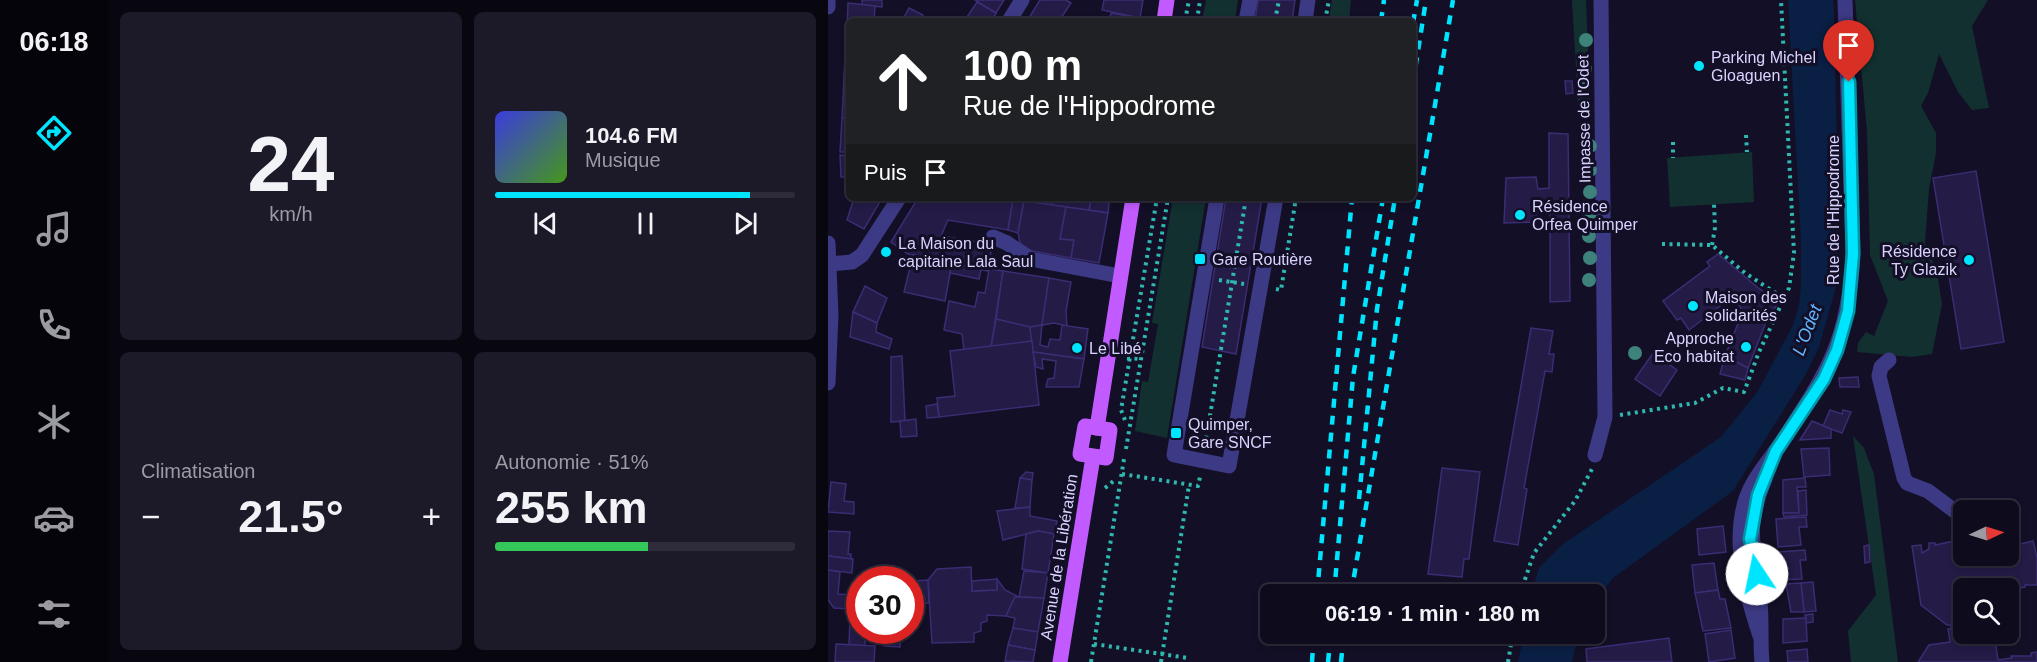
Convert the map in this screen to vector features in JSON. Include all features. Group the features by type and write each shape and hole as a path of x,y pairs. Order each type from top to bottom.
{"main road":[{"path":"1164,18 1167,0"},
{"name":"Avenue de la Libération","path":"1060,662 1093,457 1106,458 1110,430 1097,428 1132,201"}],"street":[{"path":"828,0 828,7"},
{"path":"1011,18 1022,0"},
{"path":"1247,18 1250,0"},
{"path":"1305,18 1308,0"},
{"name":"Impasse de l'Odet","path":"1595,454 1605,417 1601,0"},
{"name":"Rue de l'Hippodrome","path":"1762,662 1760,636 1743,576 1742,519 1753,484 1824,379 1837,350 1848,311 1853,254 1845,0"},
{"path":"829,264 852,262 862,255 897,201"},
{"path":"1216,201 1174,455 1229,466 1274,201"},
{"path":"993,237 1007,243 1030,259 1120,276"},
{"path":"828,243 828,383"},
{"path":"1889,360 1881,367 1879,376 1904,478 1907,483 1928,491 1953,510"}],"path":[{"path":"1186,18 1189,0"},
{"path":"1197,18 1200,0"},
{"path":"1276,18 1279,0"},
{"path":"1326,18 1329,0"},
{"path":"1605,417 1695,403 1723,388 1744,392 1759,352 1785,299 1791,275 1794,237 1781,0"},
{"path":"1746,135 1747,152"},
{"path":"1672,142 1673,158"},
{"path":"1125,421 1121,410 1156,201"},
{"path":"1091,662 1168,201"},
{"path":"1220,351 1245,201"},
{"path":"1712,245 1715,228 1714,204"},
{"path":"1662,244 1712,245 1745,273 1785,299"},
{"path":"1523,584 1534,553 1581,492 1592,472 1595,454"},
{"path":"1161,662 1190,485"},
{"path":"1094,644 1188,658"},
{"path":"1508,662 1511,644"}],"green space":[{"path":"1206,0 1238,0 1235,18 1203,18"},
{"path":"1332,0 1351,0 1349,18 1329,18"},
{"path":"1572,0 1586,0 1590,101 1578,105"},
{"path":"1855,0 1988,0 1972,26 1989,108 1972,110 1958,92 1939,54 1928,93 1921,106 1936,133 1936,153 1929,189 1925,243 1937,272 1942,304 1932,354 1912,357 1857,352 1858,343 1866,332 1874,336 1888,301 1870,255 1867,132"},
{"path":"1752,152 1754,202 1670,207 1667,158"},
{"path":"1172,201 1206,201 1167,438 1135,431 1142,381 1148,382 1158,324 1152,323"},
{"path":"1853,436 1864,448 1874,474 1898,662 1851,662 1848,631 1876,595"}],"water":[{"name":"L'Odet","path":"1788,0 1833,0 1839,242 1836,287 1819,347 1806,374 1733,491 1613,578 1605,589 1605,584 1534,584 1539,568 1563,544 1721,437 1758,391 1793,325 1799,305 1801,241"},
{"path":"1522,644 1576,644 1572,662 1518,662"}],"building":[{"path":"862,0 882,0 882,7 862,5"},
{"path":"975,0 1004,0 996,13"},
{"path":"1040,0 1066,0 1071,3 1061,18 1029,18"},
{"path":"1104,0 1143,0 1140,18 1102,10"},
{"path":"1258,0 1295,0 1292,18 1255,18"},
{"path":"977,2 996,13 994,18 966,18"},
{"path":"848,3 875,6 874,18 847,18"},
{"path":"909,8 923,15 921,18 904,18"},
{"path":"1111,13 1140,18 1110,18"},
{"path":"846,43 846,75 844,75"},
{"path":"844,75 846,75 846,100 843,99"},
{"path":"1565,81 1572,81 1573,93 1566,94"},
{"path":"843,99 846,100 846,119 842,118"},
{"path":"842,118 846,119 846,152 840,152"},
{"name":"Résidence Orfea Quimper","path":"1549,133 1568,134 1570,301 1550,302 1550,206 1537,207 1536,222 1504,223 1506,178 1536,177 1538,189 1549,188"},
{"path":"840,155 846,156 846,177 841,177"},
{"name":"Résidence Ty Glazik","path":"1976,171 2004,342 1961,349 1933,178"},
{"path":"853,201 880,201 864,229 847,220"},
{"path":"916,201 1013,201 1008,230 948,220 941,236 992,244 988,271 908,254 891,242"},
{"path":"1013,201 1024,201 1018,233 1008,230"},
{"path":"1024,201 1066,207 1060,239 1074,240 1071,258 1032,251 1020,243 1018,233"},
{"path":"1027,201 1052,201 1051,205"},
{"path":"1052,201 1091,201 1089,210 1051,205"},
{"path":"1091,201 1109,203 1108,213 1089,210"},
{"path":"1226,201 1262,201 1236,354 1202,347"},
{"path":"1066,207 1108,213 1099,263 1071,258 1074,240 1060,239"},
{"name":"Maison des solidarités","path":"1718,254 1757,287 1779,302 1768,317 1748,368 1725,356 1743,311 1732,297 1689,330 1681,318 1677,320 1663,301 1710,266 1707,262"},
{"path":"913,255 952,263 945,301 904,292"},
{"path":"952,263 981,270 979,279 950,273"},
{"path":"989,269 1003,271 991,347 964,350 962,334 944,330 949,301 975,307 978,292 985,293"},
{"path":"1003,271 1049,278 1042,325 1030,327 996,319"},
{"path":"1049,278 1071,282 1066,311 1067,326 1054,323 1042,325"},
{"path":"865,286 887,298 877,323 853,312"},
{"path":"853,312 877,323 876,332 892,339 889,349 850,337"},
{"path":"996,319 1030,327 1032,341 991,347"},
{"path":"1042,325 1040,345 1048,347 1050,339 1060,340 1062,325 1088,329 1084,359 1033,352 1030,327"},
{"path":"1531,328 1553,331 1549,354 1554,354 1552,372 1545,371 1524,488 1527,489 1518,545 1494,541"},
{"path":"1032,341 1039,405 939,417 937,398 955,396 950,351"},
{"path":"1033,352 1084,359 1079,387 1046,387 1048,379 1054,378 1056,361 1042,359 1043,369 1036,367"},
{"path":"1653,353 1677,370 1660,396 1635,379"},
{"path":"902,356 905,421 891,422 891,357"},
{"path":"1725,356 1748,368 1745,380 1720,374"},
{"path":"1858,377 1859,387 1840,387 1839,378"},
{"path":"937,404 939,417 927,418 926,406"},
{"path":"1830,410 1842,414 1843,410 1851,412 1842,433 1823,426"},
{"path":"916,419 917,436 901,437 900,421"},
{"path":"1812,421 1831,429 1831,438 1800,440"},
{"path":"1829,448 1830,475 1804,477 1801,449"},
{"path":"1442,468 1480,472 1469,559 1464,559 1462,577 1428,574"},
{"path":"1026,472 1033,473 1032,480 1020,478"},
{"path":"1020,478 1032,480 1030,507 1015,508"},
{"path":"1805,478 1806,487 1797,487 1799,513 1783,513 1783,480"},
{"path":"831,482 846,484 844,501 854,502 854,514 828,512"},
{"path":"1806,490 1807,515 1784,517 1783,513 1799,513 1798,491"},
{"path":"1030,507 1030,516 1057,521 1054,534 1038,531 1003,540 997,511"},
{"path":"1806,517 1807,527 1799,527 1801,545 1778,547 1776,519"},
{"path":"1723,526 1726,552 1699,555 1697,529"},
{"path":"828,531 850,532 848,554 851,554 851,559 828,556"},
{"path":"1038,531 1054,534 1048,573 1022,569 1026,534"},
{"path":"1953,541 1953,566 2019,566 2019,544 2033,541 2037,557 2037,585 2025,585 2019,588 2019,578 1953,578 1953,644 1996,644 1998,660 2012,658 2011,656 2031,656 2031,653 2037,652 2037,662 1918,662 1929,645 1950,642 1948,629 1951,629 1951,625 1947,625 1921,605 1912,546 1921,545 1922,553 1929,549 1929,543 1935,543 1935,545"},
{"path":"1869,545 1870,562 1865,563 1864,546"},
{"path":"1805,550 1806,560 1800,560 1802,579 1779,580 1778,552"},
{"path":"828,556 853,559 852,566 846,566 846,572 828,570"},
{"path":"1714,563 1718,590 1695,593 1692,565"},
{"path":"971,567 972,591 997,590 997,579 1005,590 1019,597 1015,597 1006,616 987,615 987,621 981,623 981,631 974,633 974,642 932,643 928,580 937,569"},
{"path":"828,570 840,572 838,594 846,595 846,609 834,608 828,600"},
{"path":"1024,571 1048,573 1044,598 1019,597"},
{"path":"997,579 997,590 972,591 972,581"},
{"path":"924,580 928,580 929,603 924,603"},
{"path":"1813,582 1816,611 1804,612 1801,583"},
{"path":"1801,583 1804,612 1791,612 1786,584"},
{"path":"1718,590 1720,599 1725,599 1731,628 1703,631 1695,593"},
{"path":"1015,597 1044,598 1038,632 1013,628 1015,618 1006,616"},
{"path":"1813,614 1813,622 1806,623 1805,615"},
{"path":"1806,618 1807,641 1783,643 1783,619"},
{"path":"1013,628 1038,632 1035,650 1008,645"},
{"path":"1731,630 1735,658 1709,662 1705,634"},
{"path":"1669,638 1672,662 1587,662 1586,649"},
{"path":"836,644 875,646 874,662 835,662"},
{"path":"865,644 865,646 849,645"},
{"path":"884,644 900,644 900,647 884,646"},
{"path":"1008,645 1035,650 1033,662 1005,661"},
{"path":"1807,649 1808,662 1788,662 1787,651"}],"railway":[{"path":"1381,18 1384,0"},
{"path":"1414,18 1417,0"},
{"path":"1416,64 1426,0"},
{"path":"1353,584 1453,0"},
{"path":"1318,584 1352,201"},
{"path":"1335,584 1353,377 1382,201"},
{"path":"1359,499 1377,309 1395,201"},
{"path":"1312,662 1313,644"},
{"path":"1328,662 1330,644"},
{"path":"1341,662 1343,644"}],"place":[{"name":"Parking Michel Gloaguen","path":"1699,66"},
{"name":"Résidence Orfea Quimper","path":"1520,215"},
{"name":"La Maison du capitaine Lala Saul","path":"886,252"},
{"name":"Gare Routière","path":"1200,259"},
{"name":"Résidence Ty Glazik","path":"1969,260"},
{"name":"Maison des solidarités","path":"1693,306"},
{"name":"Approche Eco habitat","path":"1746,347"},
{"name":"Le Libé","path":"1077,348"},
{"name":"Quimper, Gare SNCF","path":"1176,433"}],"route":[{"path":"1757,574 1750,539 1758,495 1776,451 1824,379 1837,350 1848,311 1853,254 1849,82"}]}
